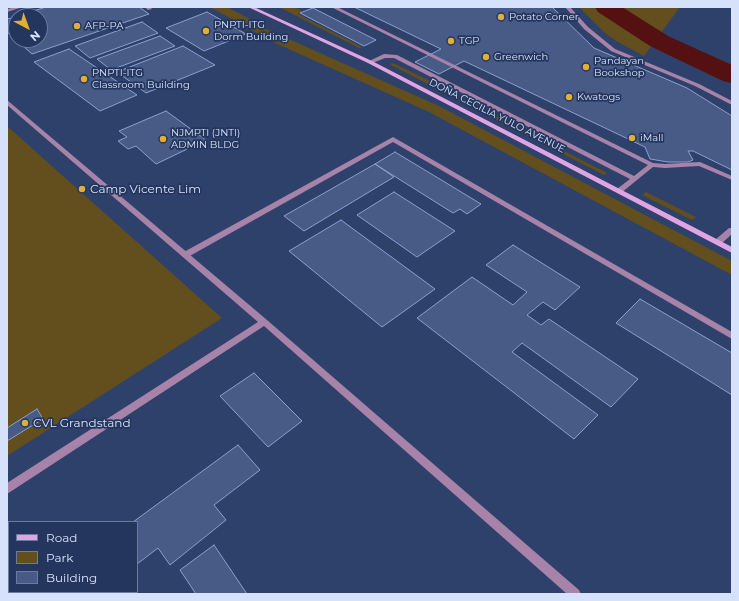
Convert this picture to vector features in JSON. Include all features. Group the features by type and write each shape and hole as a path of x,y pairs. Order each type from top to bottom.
{"main road":[{"name":"DOÑA CECILIA YULO AVENUE","path":"250,7 370,62 732,250"}],"street":[{"path":"7,11 21,7"},
{"path":"333,7 652,165 665,166 700,164 732,178"},
{"path":"567,7 586,28 614,50 697,85 732,103"},
{"path":"370,62 384,56 395,56 635,178"},
{"path":"7,102 264,322 575,594"},
{"path":"185,255 393,139 732,336"},
{"path":"619,191 652,165"},
{"path":"718,242 732,230"},
{"path":"7,489 264,322"}],"green space":[{"path":"210,7 227,7 256,22 264,28 439,106 732,261 732,275 429,112 273,42"},
{"path":"279,7 294,7 302,11 298,14 362,47 359,48"},
{"path":"579,7 680,7 644,56 606,34"},
{"path":"393,63 432,82 428,84 389,64"},
{"path":"461,98 607,173 604,175 458,100"},
{"path":"7,126 222,318 7,456"},
{"path":"646,192 696,217 692,220 642,195"}],"building":[{"name":"AFP-PA","path":"139,7 149,14 32,54 25,48 48,48 48,8 43,8"},
{"path":"354,7 552,7 594,48 687,88 732,116 732,170 693,151 688,151 693,160 688,162 668,162 650,159 645,147 464,61 439,74 415,62 441,49"},
{"path":"313,8 376,40 364,46 300,13"},
{"name":"PNPTI-ITG Dorm Building","path":"207,12 246,34 204,51 166,28"},
{"path":"8,19 8,33 7,32"},
{"path":"142,22 158,33 90,58 75,46"},
{"path":"160,36 175,46 111,70 97,59"},
{"path":"183,46 215,65 146,93 117,72"},
{"name":"PNPTI-ITG Classroom Building","path":"69,49 137,95 100,111 34,62"},
{"name":"NJMPTI (JNTI) ADMIN BLDG","path":"166,111 206,140 156,164 136,146 128,149 118,141 127,137 119,131"},
{"path":"395,152 481,204 467,214 460,209 453,213 375,164"},
{"path":"375,164 394,177 304,231 284,216"},
{"path":"394,192 455,231 417,257 357,215"},
{"path":"341,220 435,289 382,327 289,251"},
{"path":"513,245 580,287 555,310 543,302 527,315 541,325 549,319 638,379 611,407 522,343 512,352 598,415 574,439 417,318 472,277 513,305 527,292 486,265"},
{"path":"640,299 732,353 732,395 616,323"},
{"path":"254,373 302,421 268,447 220,396"},
{"name":"CVL Grandstand","path":"37,409 43,419 7,441 7,428"},
{"path":"238,445 260,470 214,505 226,520 170,565 158,548 138,563 138,521 134,521"},
{"path":"214,545 247,594 196,594 180,570"},
{"path":"40,593 131,594 41,594"}],"waterway":[{"path":"606,7 659,41 732,75"}],"place":[{"name":"Potato Corner","path":"501,17"},
{"name":"AFP-PA","path":"77,26"},
{"name":"PNPTI-ITG Dorm Building","path":"206,31"},
{"name":"TGP","path":"451,41"},
{"name":"Greenwich","path":"486,57"},
{"name":"Pandayan Bookshop","path":"586,67"},
{"name":"PNPTI-ITG Classroom Building","path":"84,79"},
{"name":"Kwatogs","path":"569,97"},
{"name":"iMall","path":"632,138"},
{"name":"NJMPTI (JNTI) ADMIN BLDG","path":"163,139"},
{"name":"Camp Vicente Lim","path":"82,189"},
{"name":"CVL Grandstand","path":"25,423"}]}
